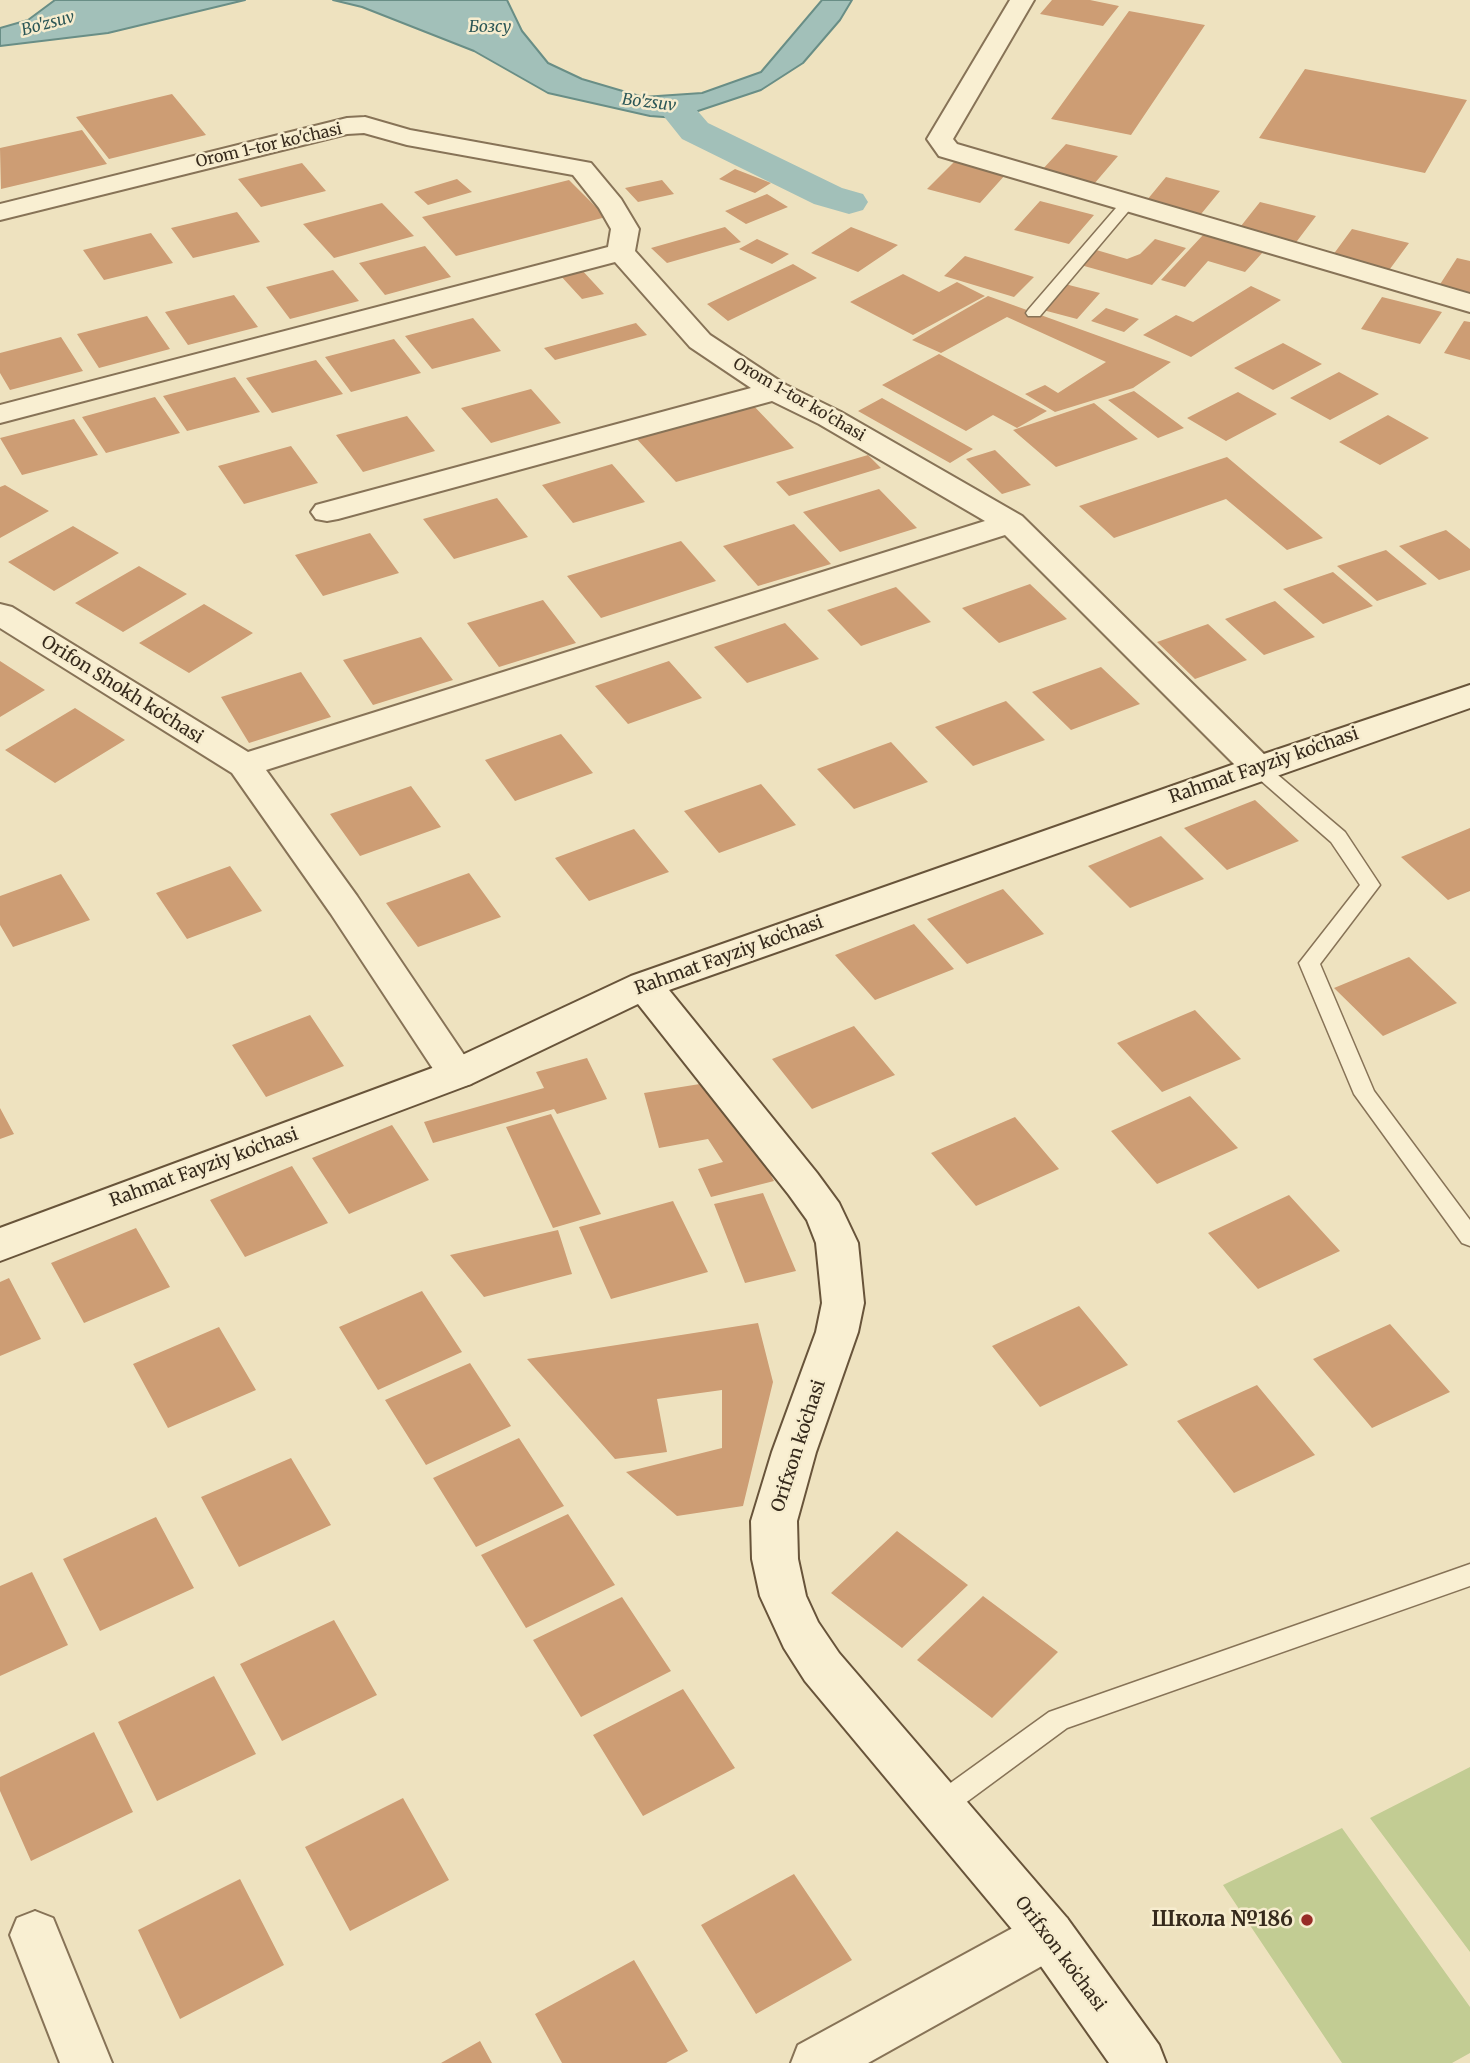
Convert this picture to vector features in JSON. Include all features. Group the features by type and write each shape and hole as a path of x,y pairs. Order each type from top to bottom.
{"street":[{"path":"1022,0 940,139 948,150 1470,303"},
{"name":"Orom 1-tor ko'chasi","path":"0,212 324,132 365,125 407,137 582,169 611,205 625,229 621,253 700,341 775,391 830,418 1011,523 1258,768"},
{"path":"0,414 621,253"},
{"path":"327,512 775,391"},
{"path":"457,1074 344,905 244,765 1011,523"},
{"name":"Orifon Shokh koʻchasi","path":"0,614 244,765"},
{"name":"Rahmat Fayziy koʻchasi","path":"0,1245 457,1074 644,985 1470,696"},
{"name":"Orifxon koʻchasi","path":"644,985 803,1184 832,1229 837,1243 842,1303 837,1332 794,1452 774,1521 775,1559 783,1596 800,1634 814,1656 1049,1935 1140,2063"},
{"path":"35,1935 86,2063"},
{"path":"817,2063 1049,1935"}],"lane":[{"path":"1034,313 1128,204"},
{"path":"1258,768 1338,836 1370,885 1309,962 1365,1094 1470,1237"},
{"path":"940,1806 1058,1720 1470,1575"}],"green space":[{"path":"1470,1767 1470,1952 1370,1818"},
{"path":"1342,1828 1470,2007 1470,2053 1452,2063 1342,2063 1223,1885"}],"water":[{"name":"Bo'zsuv","path":"55,0 245,0 108,33 0,46 0,28 28,20"},
{"name":"Бозсу","path":"333,0 507,0 522,31 548,63 582,79 643,97 702,93 761,72 822,0 852,0 840,20 803,63 761,90 677,118 650,116 548,93 474,51 362,7"}],"building":[{"path":"1052,0 1090,0 1119,6 1103,26 1040,14"},
{"path":"1129,11 1205,25 1131,135 1051,119"},
{"path":"1305,69 1467,100 1425,173 1259,138"},
{"path":"172,94 206,135 109,159 76,117"},
{"path":"82,130 107,164 1,189 0,148"},
{"path":"1066,144 1118,156 1094,184 1041,171"},
{"path":"954,162 1006,174 980,203 927,189"},
{"path":"302,163 326,191 261,207 238,179"},
{"path":"735,169 771,183 755,193 719,179"},
{"path":"1166,177 1220,191 1197,219 1142,206"},
{"path":"457,179 472,192 428,205 414,192"},
{"path":"569,180 606,217 456,256 422,217"},
{"path":"662,180 674,194 638,202 625,188"},
{"path":"767,194 788,207 746,224 725,211"},
{"path":"1040,201 1094,215 1069,244 1014,230"},
{"path":"1260,202 1316,216 1294,245 1237,231"},
{"path":"382,203 414,236 334,258 303,224"},
{"path":"237,212 260,242 193,258 171,228"},
{"path":"725,227 741,242 667,263 651,248"},
{"path":"851,227 898,245 858,272 811,253"},
{"path":"1352,229 1409,243 1387,273 1330,259"},
{"path":"151,233 173,263 104,280 83,250"},
{"path":"1203,235 1263,252 1245,272 1208,261 1185,287 1161,280"},
{"path":"757,239 789,254 772,264 739,249"},
{"path":"1155,239 1186,248 1152,285 1077,264 1093,249 1127,259 1140,254"},
{"path":"425,246 451,277 385,295 359,263"},
{"path":"965,256 1034,277 1014,297 944,276"},
{"path":"1457,258 1470,261 1470,297 1437,289"},
{"path":"793,264 817,278 728,321 707,304"},
{"path":"581,269 604,294 582,299 559,274"},
{"path":"333,270 359,301 290,319 266,287"},
{"path":"903,274 939,292 957,282 985,296 913,335 850,302"},
{"path":"1065,284 1100,293 1077,319 1043,310"},
{"path":"1251,286 1281,300 1191,357 1143,335 1176,315 1193,322"},
{"path":"234,295 258,327 188,345 165,312"},
{"path":"988,296 1171,362 1133,388 1055,412 1025,394 1045,385 1058,393 1106,362 1007,317 941,353 912,340"},
{"path":"1382,297 1442,312 1420,344 1361,329"},
{"path":"1106,308 1139,319 1124,332 1091,321"},
{"path":"147,316 170,349 99,368 77,334"},
{"path":"473,318 501,351 432,369 405,336"},
{"path":"1464,321 1470,322 1470,360 1444,353"},
{"path":"636,323 647,335 555,360 544,348"},
{"path":"61,337 83,371 10,390 0,373 0,353"},
{"path":"394,339 421,373 351,392 325,357"},
{"path":"1283,343 1322,364 1273,390 1234,368"},
{"path":"939,354 1047,411 1017,428 993,415 966,431 882,385"},
{"path":"316,360 343,394 272,413 246,378"},
{"path":"1339,372 1379,394 1330,420 1290,398"},
{"path":"235,377 260,412 187,431 163,396"},
{"path":"531,389 561,423 491,443 461,408"},
{"path":"1134,391 1184,428 1158,438 1108,400"},
{"path":"1238,392 1277,414 1226,441 1187,418"},
{"path":"155,397 180,433 106,453 82,417"},
{"path":"882,398 973,449 950,463 858,411"},
{"path":"751,403 794,448 676,482 635,437"},
{"path":"1094,403 1138,439 1056,467 1013,430"},
{"path":"1388,415 1429,438 1380,465 1339,442"},
{"path":"407,416 435,451 363,472 336,435"},
{"path":"74,419 98,455 22,475 0,438"},
{"path":"291,446 318,483 244,504 218,466"},
{"path":"995,450 1031,485 1002,494 966,459"},
{"path":"868,455 881,468 789,496 776,482"},
{"path":"1227,457 1323,538 1287,550 1226,499 1114,538 1079,506"},
{"path":"612,464 645,502 573,523 542,485"},
{"path":"5,485 49,511 0,538 0,487"},
{"path":"879,489 917,528 840,552 803,512"},
{"path":"497,498 528,537 454,559 423,519"},
{"path":"794,524 831,564 758,586 723,546"},
{"path":"73,526 119,553 54,591 8,562"},
{"path":"1446,530 1470,549 1470,570 1439,580 1399,546"},
{"path":"370,533 399,573 323,596 295,555"},
{"path":"681,541 716,581 601,618 567,576"},
{"path":"1386,550 1427,584 1377,601 1337,566"},
{"path":"139,566 187,594 123,632 75,603"},
{"path":"1333,572 1373,606 1323,624 1283,589"},
{"path":"1030,584 1067,619 999,643 962,608"},
{"path":"896,587 931,622 861,646 827,610"},
{"path":"543,600 576,643 499,667 467,623"},
{"path":"1275,601 1315,637 1264,655 1225,619"},
{"path":"204,604 253,633 189,673 139,643"},
{"path":"785,623 819,659 747,683 714,647"},
{"path":"1208,624 1247,660 1195,679 1157,642"},
{"path":"421,637 453,680 373,705 343,660"},
{"path":"0,661 45,690 0,717"},
{"path":"669,661 702,698 628,724 595,686"},
{"path":"1101,667 1140,704 1071,730 1032,692"},
{"path":"301,672 331,717 249,743 221,697"},
{"path":"1006,701 1045,740 973,766 935,727"},
{"path":"75,708 125,740 55,783 5,750"},
{"path":"561,734 593,773 515,801 485,760"},
{"path":"891,742 928,782 854,809 817,769"},
{"path":"761,784 796,825 719,853 684,811"},
{"path":"411,786 441,827 360,856 330,814"},
{"path":"1255,800 1299,841 1227,870 1184,828"},
{"path":"1470,828 1470,891 1448,900 1401,857"},
{"path":"634,829 669,872 589,901 555,858"},
{"path":"1161,836 1204,879 1130,908 1088,866"},
{"path":"230,866 262,911 187,939 156,893"},
{"path":"469,873 501,917 418,947 386,903"},
{"path":"61,874 90,920 13,947 0,925 0,896"},
{"path":"1003,889 1044,934 967,964 927,919"},
{"path":"914,924 954,969 875,1000 835,955"},
{"path":"1409,957 1457,1003 1383,1036 1334,988"},
{"path":"1195,1010 1241,1059 1162,1092 1117,1043"},
{"path":"310,1015 344,1066 266,1097 232,1045"},
{"path":"854,1026 895,1075 812,1109 772,1059"},
{"path":"587,1058 607,1099 557,1114 554,1109 433,1143 424,1122 544,1088 536,1072"},
{"path":"706,1083 748,1132 774,1181 711,1197 698,1169 723,1162 708,1139 659,1148 644,1093"},
{"path":"1190,1096 1238,1148 1157,1184 1111,1131"},
{"path":"0,1108 14,1134 0,1139"},
{"path":"551,1114 601,1214 553,1228 506,1127"},
{"path":"1015,1117 1059,1169 976,1206 931,1153"},
{"path":"392,1125 429,1180 349,1214 312,1158"},
{"path":"292,1166 328,1223 245,1257 210,1200"},
{"path":"763,1193 796,1271 745,1283 714,1204"},
{"path":"1289,1195 1340,1251 1258,1289 1208,1233"},
{"path":"673,1201 708,1272 611,1299 579,1227"},
{"path":"136,1228 170,1287 84,1323 51,1263"},
{"path":"558,1230 572,1274 484,1297 450,1255"},
{"path":"9,1278 41,1339 0,1356 0,1282"},
{"path":"422,1291 462,1352 378,1390 339,1327"},
{"path":"1079,1306 1128,1365 1040,1407 992,1346"},
{"path":"758,1323 773,1382 743,1506 677,1516 626,1472 722,1448 722,1390 657,1399 667,1452 615,1459 527,1359"},
{"path":"1390,1324 1450,1392 1372,1428 1313,1359"},
{"path":"219,1327 256,1390 168,1428 133,1364"},
{"path":"470,1363 511,1426 426,1465 385,1400"},
{"path":"1257,1385 1315,1455 1234,1493 1177,1421"},
{"path":"519,1438 564,1506 476,1547 433,1478"},
{"path":"291,1458 331,1525 239,1567 201,1497"},
{"path":"568,1514 615,1585 526,1628 481,1555"},
{"path":"156,1517 194,1588 100,1631 63,1559"},
{"path":"897,1531 968,1585 902,1648 831,1593"},
{"path":"32,1572 68,1645 0,1676 0,1586"},
{"path":"983,1596 1058,1652 992,1718 917,1660"},
{"path":"622,1597 671,1671 581,1717 533,1640"},
{"path":"334,1620 377,1695 282,1741 240,1664"},
{"path":"214,1676 256,1754 157,1801 118,1722"},
{"path":"683,1689 735,1768 643,1816 593,1735"},
{"path":"94,1732 133,1812 31,1861 0,1791 0,1777"},
{"path":"403,1798 449,1880 350,1931 305,1847"},
{"path":"794,1874 852,1960 756,2014 701,1925"},
{"path":"240,1879 284,1965 180,2019 138,1930"},
{"path":"634,1960 688,2051 666,2063 562,2063 535,2014"},
{"path":"480,2041 492,2063 441,2063"}],"waterway":[{"name":"Bo'zsuv","path":"676,109 695,131 828,196 849,202"}],"place":[{"name":"Школа №186","path":"1307,1920"}]}
